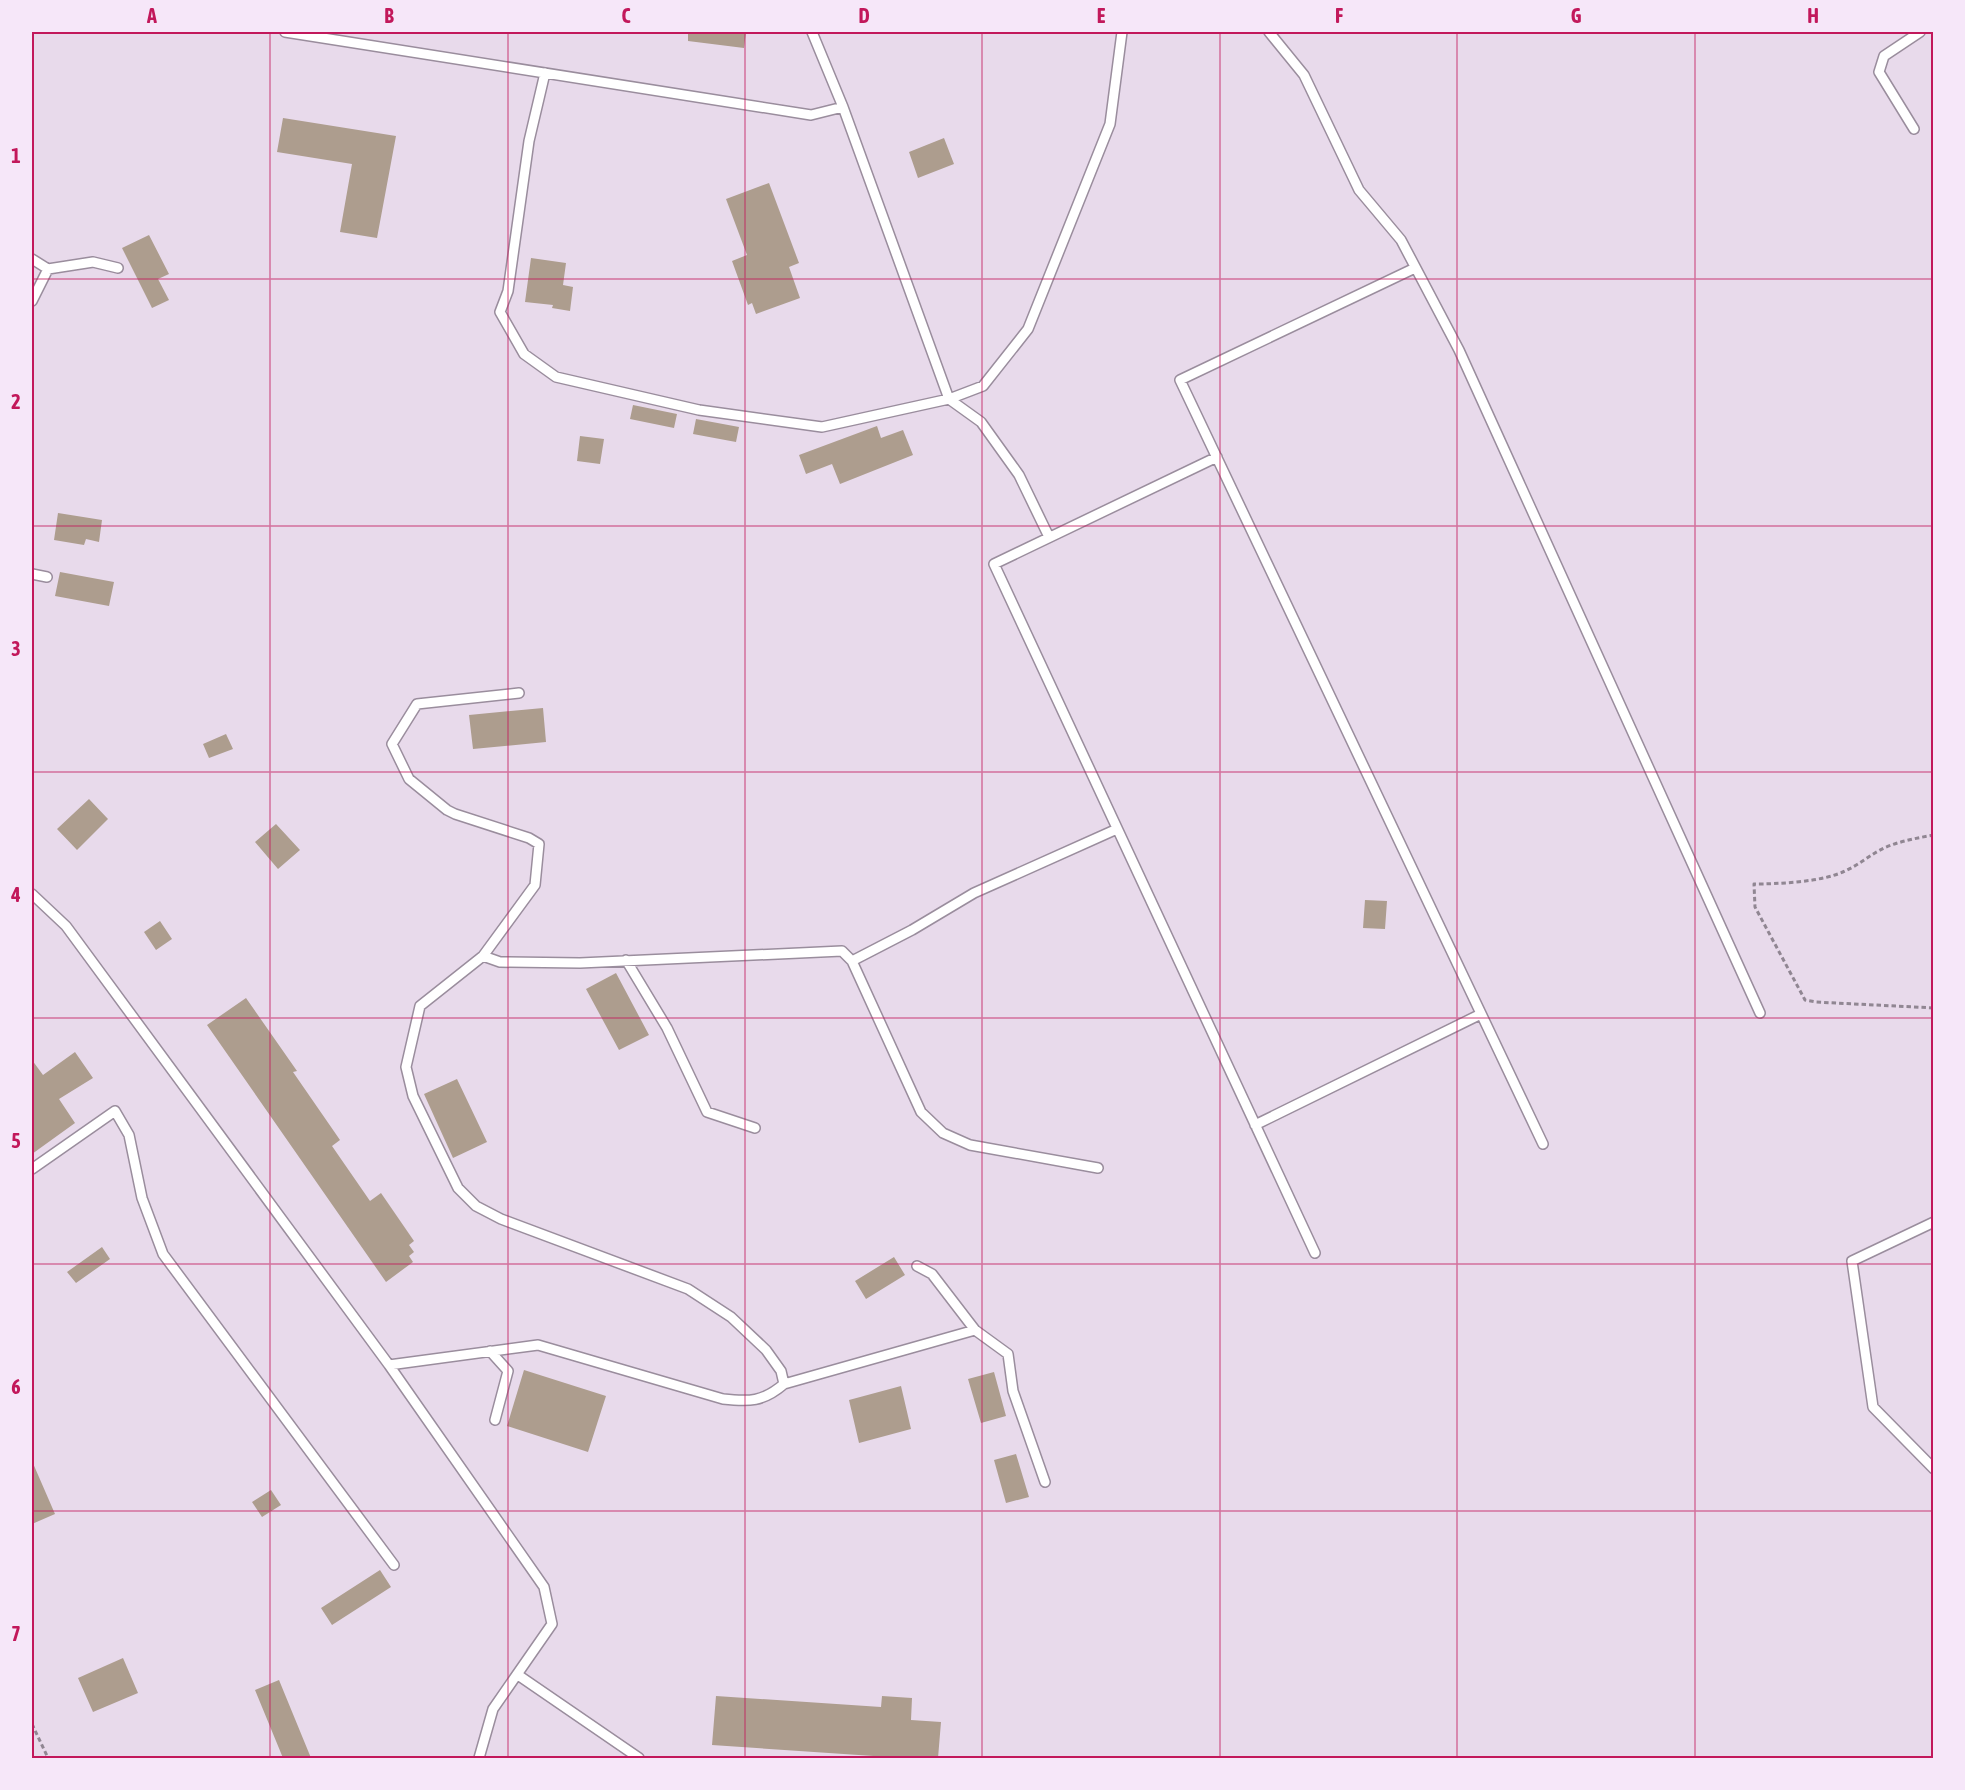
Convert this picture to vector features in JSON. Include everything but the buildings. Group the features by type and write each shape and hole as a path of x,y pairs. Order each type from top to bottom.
{"lane":[{"path":"285,32 810,115 843,107"},
{"path":"812,32 843,107 949,399 981,422 1019,475 1050,537"},
{"path":"545,73 529,141 508,291 500,312 524,354 556,377 699,410 822,427 949,399 982,386 1028,330 1110,124 1122,32"},
{"path":"1269,32 1304,75 1359,190 1401,240 1459,350 1760,1012"},
{"path":"1914,129 1879,72 1884,56 1920,32"},
{"path":"32,259 48,269 93,262 117,268"},
{"path":"1415,268 1180,380 1543,1144"},
{"path":"32,302 48,269"},
{"path":"1217,457 994,564 1315,1252"},
{"path":"32,574 47,577"},
{"path":"519,693 417,704 392,744 409,779 447,810 529,838 538,844 535,885 483,956 420,1006 406,1066 413,1096 458,1188 476,1206 501,1219 688,1289 731,1317 766,1350 781,1371 784,1384"},
{"path":"852,961 912,930 974,893 1117,828"},
{"path":"32,894 66,926 388,1365 544,1587 552,1624 493,1709 479,1758"},
{"path":"483,956 500,962 580,963 843,951 852,961 921,1112 943,1133 970,1144 1098,1168"},
{"path":"626,960 667,1028 707,1112 755,1128"},
{"path":"1255,1125 1481,1014"},
{"path":"32,1169 115,1111 129,1136 142,1198 163,1254 394,1565"},
{"path":"1934,1222 1852,1261 1873,1407 1934,1469"},
{"path":"917,1266 932,1274 975,1330 1008,1354 1013,1391 1045,1482"},
{"path":"388,1365 538,1345 723,1400 746,1402 772,1394 784,1384 975,1330"},
{"path":"490,1351 508,1371 495,1420"},
{"path":"518,1675 639,1758"}],"path":[{"path":"1934,835 1885,848 1834,876 1777,884 1754,884 1755,907 1805,1000 1934,1008"},
{"path":"32,1725 48,1758"}]}
